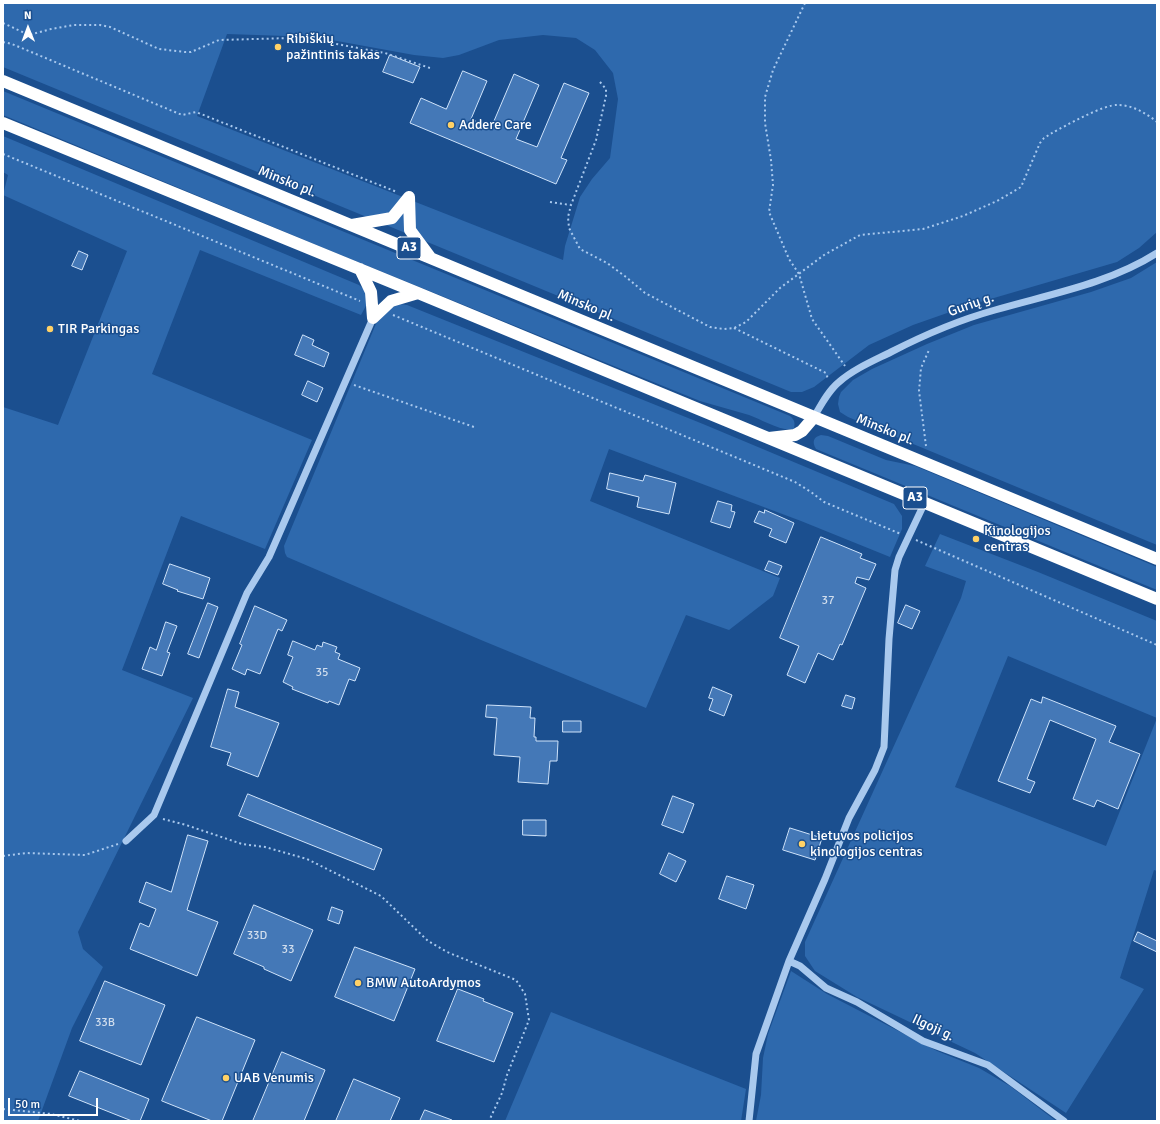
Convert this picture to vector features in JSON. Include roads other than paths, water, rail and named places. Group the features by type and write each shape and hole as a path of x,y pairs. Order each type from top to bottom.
{"highway":[{"name":"Minsko pl.","path":"3,82 1157,559"},
{"name":"A3","path":"3,123 925,502 1157,599"},
{"path":"351,225 392,218 409,197 410,230 431,258"},
{"path":"360,269 371,292 375,312 391,301 418,293"},
{"path":"767,438 794,435 802,431 814,417"}],"street":[{"name":"Gurių g.","path":"814,417 838,383 857,369 899,348 953,324 994,310 1087,284 1123,271 1157,253"},
{"path":"126,841 154,815 247,593 269,557 375,312"},
{"path":"749,1121 756,1054 789,961 825,880 849,818 875,770 884,747 889,639 895,570 899,556 925,502"},
{"name":"Ilgoji g.","path":"789,961 800,966 826,988 857,1002 923,1040 988,1065 1064,1121"}],"place":[{"name":"Ribiškių pažintinis takas","path":"278,47"},
{"name":"Addere Care","path":"451,125"},
{"name":"TIR Parkingas","path":"50,329"},
{"name":"Kinologijos centras","path":"976,539"},
{"name":"Lietuvos policijos kinologijos centras","path":"802,844"},
{"name":"BMW AutoArdymos","path":"358,983"},
{"name":"UAB Venumis","path":"226,1078"}]}
